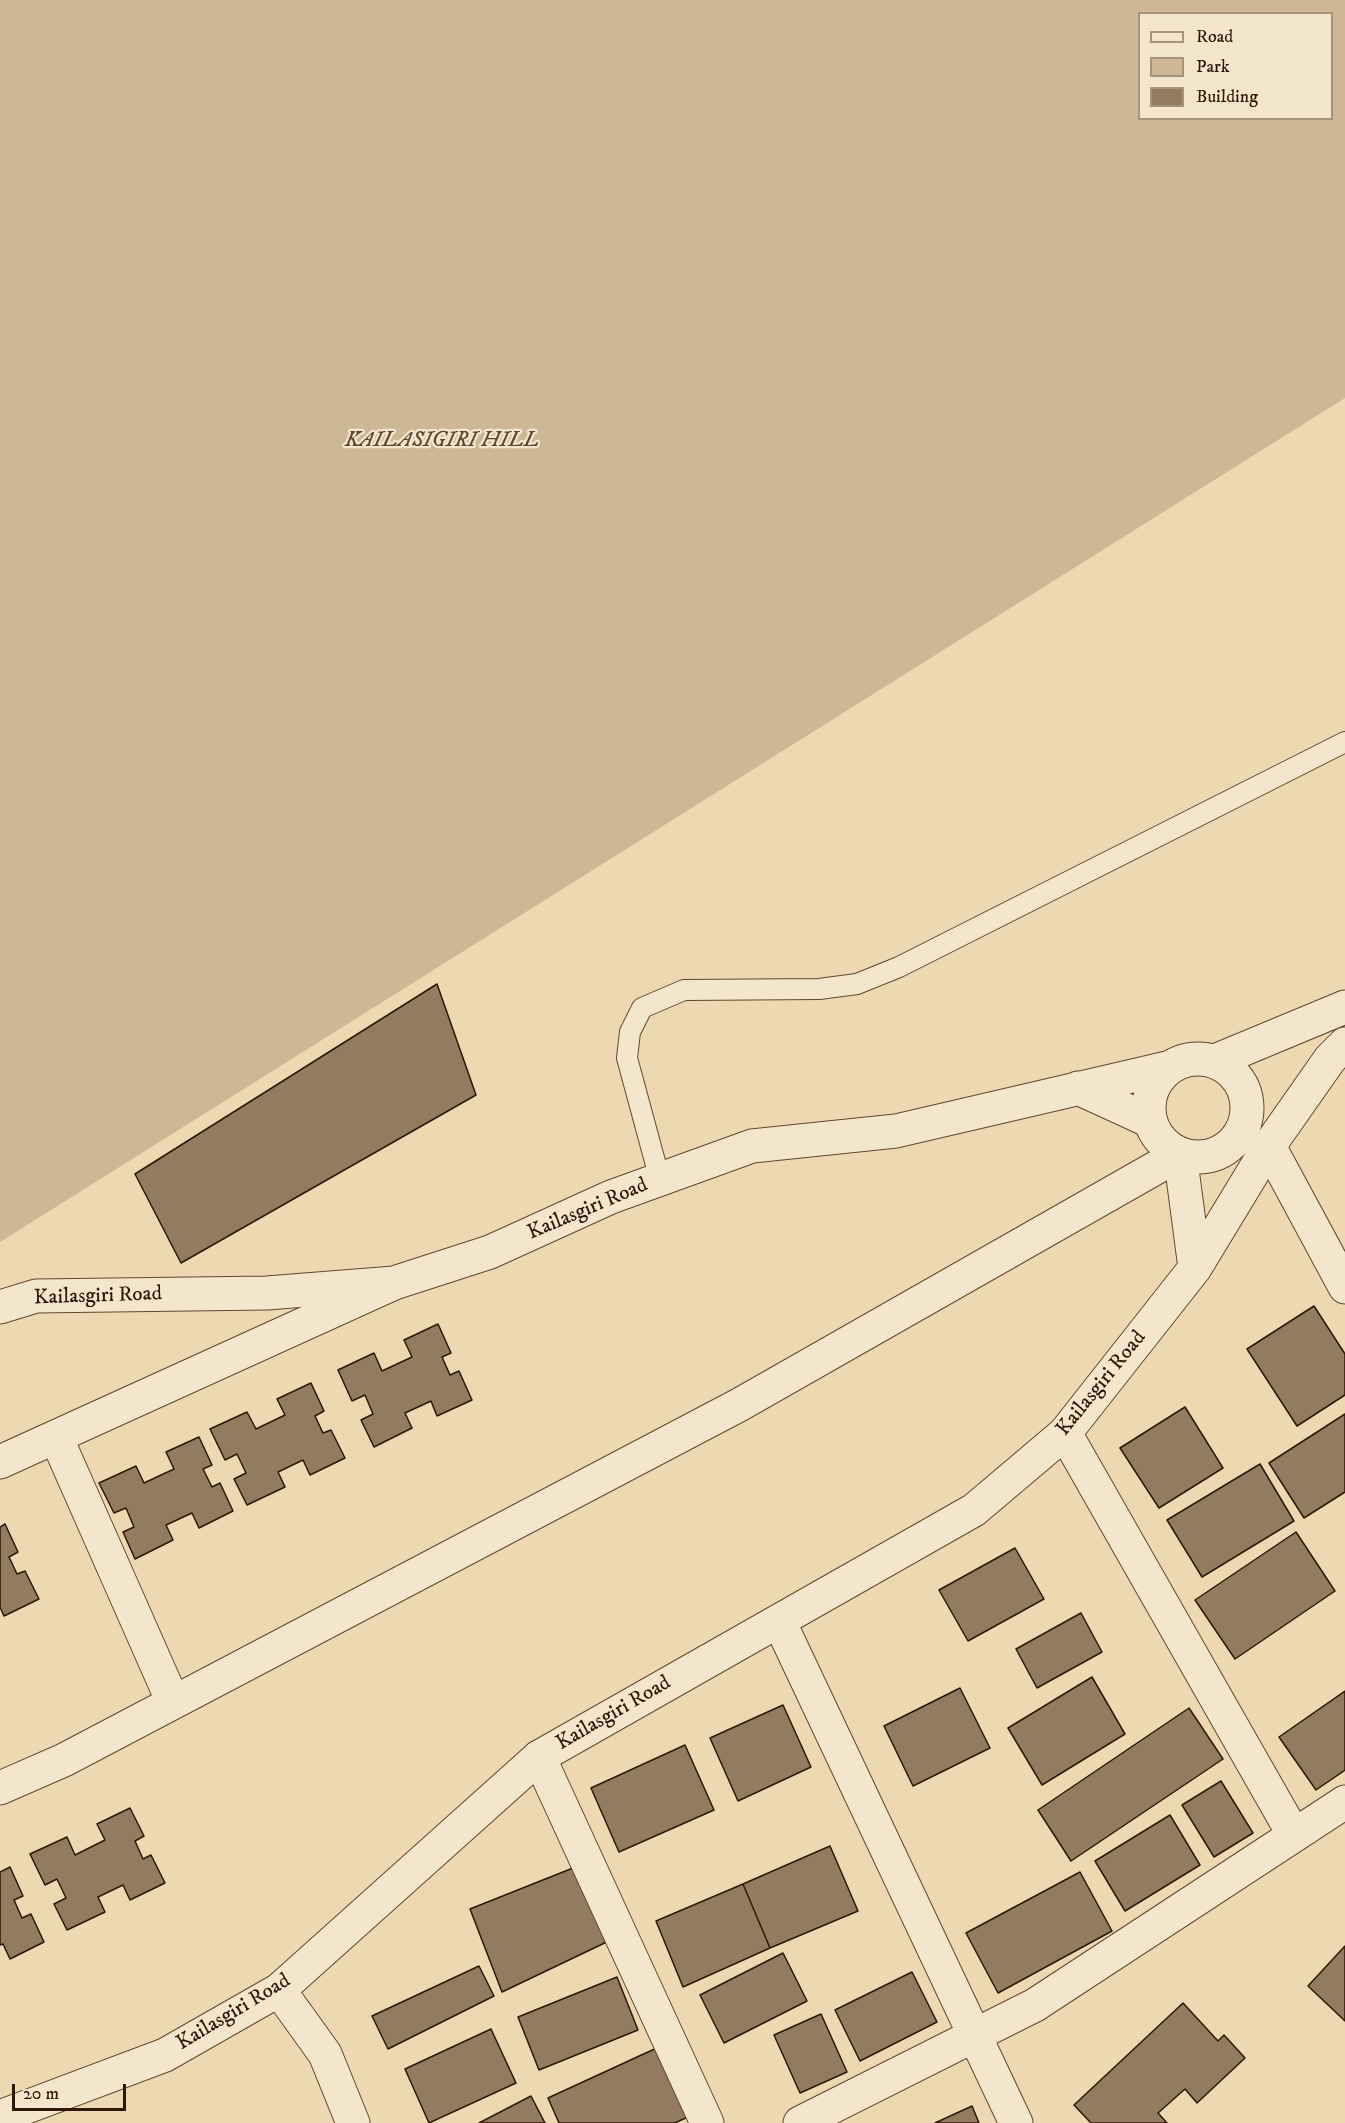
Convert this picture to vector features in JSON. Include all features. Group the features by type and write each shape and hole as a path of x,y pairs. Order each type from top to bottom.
{"street":[{"path":"1215,1061 1345,1007"},
{"path":"1345,1044 1258,1135 1236,1138 1225,1149 1211,1156 1195,1157 1180,1154 1167,1146 1156,1135 1150,1121 1148,1106 1151,1090 1160,1077 1171,1067 1184,1060 1215,1061 1229,1069 1239,1080 1258,1135 1345,1287"},
{"name":"Kailasgiri Road","path":"0,1307 36,1296 267,1293 394,1283 490,1252 611,1197 752,1146 896,1131 1171,1067"},
{"path":"1078,1088 1150,1121"},
{"name":"Kailasgiri Road","path":"8,2118 165,2055 279,1990 539,1757 974,1510 1065,1433 1195,1268 1258,1135"},
{"path":"1180,1154 1195,1268"},
{"path":"0,1788 64,1760 739,1405 1180,1154"},
{"path":"0,1462 394,1283"},
{"path":"1065,1433 1294,1835"},
{"path":"56,1437 173,1702"},
{"path":"779,1621 1016,2123"},
{"path":"539,1757 707,2123"},
{"path":"800,2123 1035,2005 1345,1802"},
{"path":"279,1990 325,2054 353,2123"}],"lane":[{"path":"660,1180 627,1058 630,1032 642,1008 684,990 819,989 857,984 899,967 1345,742"}],"green space":[{"name":"KAILASIGIRI HILL","path":"0,0 1345,0 1345,398 0,1242"}],"building":[{"path":"437,984 476,1095 181,1263 135,1174"},
{"path":"1314,1306 1345,1354 1345,1395 1297,1426 1247,1349"},
{"path":"438,1324 451,1353 442,1357 450,1375 459,1371 472,1400 437,1416 431,1401 405,1413 412,1428 374,1447 361,1420 373,1414 365,1395 352,1401 338,1370 374,1353 382,1371 412,1357 404,1340"},
{"path":"311,1383 324,1411 315,1416 323,1433 331,1430 345,1458 310,1475 303,1460 278,1472 285,1487 247,1505 234,1479 246,1473 237,1454 225,1460 210,1429 247,1412 256,1429 285,1415 277,1399"},
{"path":"1185,1407 1223,1468 1159,1508 1120,1448"},
{"path":"1345,1414 1345,1492 1304,1518 1269,1463"},
{"path":"199,1437 212,1465 203,1469 212,1487 220,1483 233,1511 199,1528 192,1513 166,1525 173,1540 135,1559 123,1532 134,1527 126,1508 114,1513 99,1483 136,1466 144,1483 174,1469 166,1452"},
{"path":"1260,1464 1294,1521 1202,1577 1167,1520"},
{"path":"5,1524 18,1552 9,1557 17,1574 25,1571 39,1599 4,1616 0,1607 0,1527"},
{"path":"1296,1532 1335,1591 1235,1659 1195,1600"},
{"path":"1015,1548 1044,1599 968,1641 939,1590"},
{"path":"1081,1613 1102,1652 1037,1688 1016,1649"},
{"path":"1092,1677 1125,1734 1042,1785 1008,1728"},
{"path":"960,1688 990,1748 913,1786 884,1726"},
{"path":"1345,1691 1345,1770 1316,1790 1279,1737"},
{"path":"783,1705 811,1767 738,1801 710,1738"},
{"path":"1189,1708 1223,1759 1071,1861 1038,1810"},
{"path":"685,1745 714,1810 619,1852 591,1788"},
{"path":"1221,1781 1253,1833 1214,1857 1182,1805"},
{"path":"130,1808 144,1836 135,1841 143,1859 151,1855 165,1883 130,1900 123,1885 98,1897 105,1912 67,1930 54,1904 66,1898 57,1879 45,1885 30,1854 67,1837 75,1855 105,1840 97,1824"},
{"path":"1170,1815 1200,1865 1125,1911 1095,1861"},
{"path":"830,1846 858,1911 770,1948 743,1884"},
{"path":"578,1866 613,1939 502,1992 470,1909"},
{"path":"10,1867 23,1896 14,1900 22,1918 31,1914 44,1942 10,1959 3,1944 0,1945 0,1872"},
{"path":"1080,1872 1112,1931 998,1993 966,1933"},
{"path":"743,1884 770,1948 683,1987 656,1921"},
{"path":"1345,1946 1345,2021 1308,1986"},
{"path":"783,1953 807,2001 724,2043 700,1995"},
{"path":"479,1966 494,1996 388,2049 372,2016"},
{"path":"912,1972 937,2022 860,2061 835,2010"},
{"path":"617,1977 638,2030 539,2070 518,2017"},
{"path":"1183,2003 1218,2041 1224,2035 1245,2058 1197,2103 1185,2089 1158,2113 1167,2123 1091,2123 1074,2105"},
{"path":"821,2014 847,2072 800,2093 774,2035"},
{"path":"491,2029 516,2083 429,2123 405,2069"},
{"path":"661,2046 692,2115 675,2123 559,2123 548,2098"},
{"path":"531,2096 545,2123 479,2123"},
{"path":"972,2106 979,2123 935,2123"}]}
